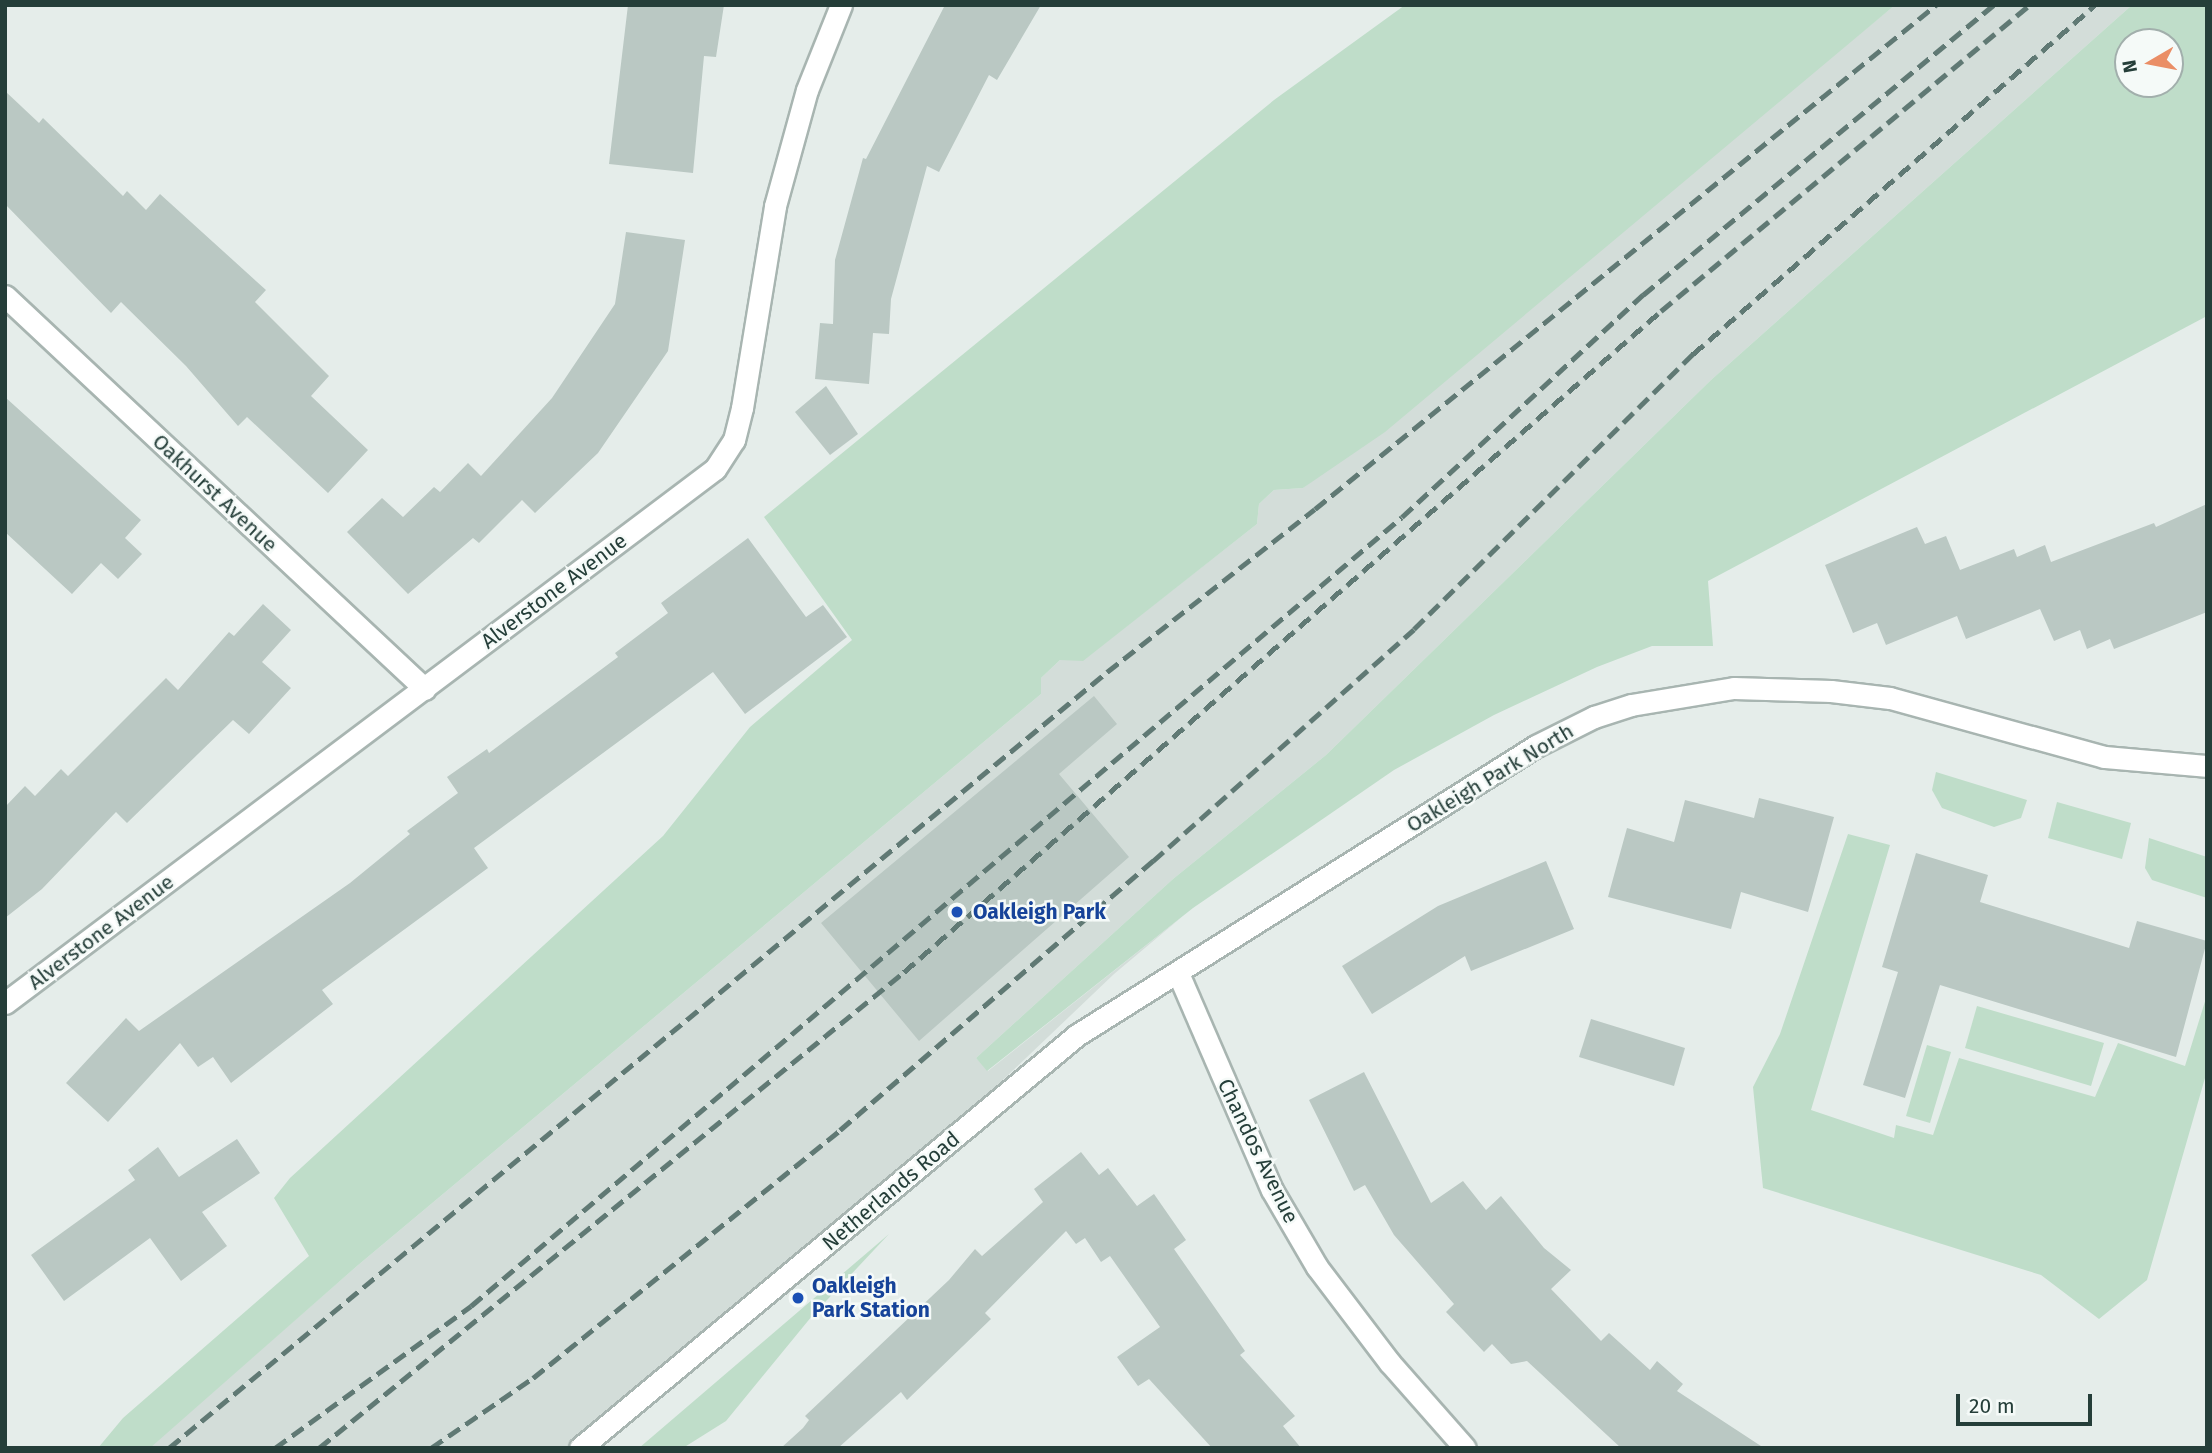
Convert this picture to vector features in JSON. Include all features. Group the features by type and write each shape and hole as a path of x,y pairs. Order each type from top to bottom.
{"street":[{"name":"Alverstone Avenue","path":"5,1003 715,469 734,440 775,205 807,90 841,5"},
{"name":"Oakhurst Avenue","path":"5,296 425,689"},
{"name":"Oakleigh Park North","path":"1178,973 1536,746 1631,705 1734,688 1831,691 1891,698 2104,757 2207,766"},
{"name":"Netherlands Road","path":"580,1448 1077,1035 1178,973"},
{"name":"Chandos Avenue","path":"1178,973 1272,1190 1317,1267 1390,1363 1465,1448"}],"shaded area":[{"path":"1895,5 2132,5 1711,380 1326,755 1173,879 976,1058 988,1071 1183,916 1114,974 852,1224 580,1448 148,1448 357,1266 1041,694 1041,678 1060,660 1083,660 1257,524 1259,504 1274,490 1303,488"}],"green space":[{"path":"1405,5 1895,5 1385,432 1303,488 1274,490 1259,504 1257,524 1083,661 1060,660 1041,678 1041,694 357,1266 150,1448 98,1448 123,1418 309,1256 274,1198 290,1178 663,836 750,727 852,640 764,517 1274,100"},
{"path":"2132,5 2207,5 2207,316 1708,581 1713,646 1652,646 1597,667 1494,715 1394,770 1193,908 987,1071 976,1058 1173,879 1326,755 1711,380"},
{"path":"1936,772 2027,800 2021,818 1994,827 1942,808 1932,790"},
{"path":"2057,802 2131,823 2122,859 2048,838"},
{"path":"1848,834 1890,845 1811,1110 1894,1138 1896,1125 1933,1135 1959,1058 2095,1097 2118,1043 2185,1066 2207,995 2207,1071 2147,1280 2099,1319 2041,1275 1763,1188 1753,1087 1780,1034"},
{"path":"2149,838 2207,857 2207,898 2152,880 2145,868"},
{"path":"1977,1006 2104,1043 2091,1086 1965,1048"},
{"path":"1927,1045 1951,1052 1930,1123 1906,1116"},
{"path":"889,1234 812,1316 726,1421 683,1448 639,1448"}],"building":[{"path":"628,5 724,5 716,57 704,56 693,173 609,164"},
{"path":"945,5 1041,5 997,80 989,75 939,172 927,166 891,299 889,334 873,333 869,384 815,379 820,323 833,324 835,260 863,158 866,159"},
{"path":"5,91 39,123 43,118 123,196 127,191 146,210 160,194 266,290 255,302 329,376 311,396 368,450 328,493 247,417 238,426 186,366 121,302 111,313 5,204"},
{"path":"626,232 685,240 668,351 598,453 535,513 522,500 479,543 473,538 408,594 347,532 382,498 403,517 434,487 440,492 468,463 481,476 552,398 615,304"},
{"path":"826,386 858,434 830,455 795,412"},
{"path":"5,397 141,520 125,538 142,554 118,579 101,563 72,594 5,532"},
{"path":"2207,504 2207,612 2114,649 2110,639 2087,649 2080,630 2054,641 2040,609 1966,639 1957,616 1886,645 1877,623 1853,633 1825,565 1917,527 1925,544 1946,536 1960,570 2014,549 2017,557 2045,545 2051,562 2154,523 2156,527"},
{"path":"748,538 806,617 823,605 847,637 745,714 713,672 474,848 488,868 322,990 333,1004 231,1083 213,1057 198,1067 180,1043 108,1122 66,1083 126,1018 139,1031 350,883 410,834 407,831 458,793 447,777 487,749 489,753 618,657 615,653 668,613 661,603"},
{"path":"263,604 291,630 262,662 291,688 249,734 233,720 127,823 116,812 42,889 5,918 5,807 25,786 35,796 61,769 68,776 166,678 178,690 229,632 234,636"},
{"path":"1094,696 1117,724 1059,774 1129,857 919,1041 821,923"},
{"path":"1759,798 1834,817 1808,912 1741,892 1731,929 1608,897 1627,828 1674,842 1685,800 1754,818"},
{"path":"1916,853 1988,875 1980,902 2129,948 2137,921 2207,941 2176,1057 1940,985 1905,1098 1863,1085 1898,972 1882,967"},
{"path":"1546,861 1574,929 1471,971 1465,956 1372,1014 1342,966 1438,906"},
{"path":"1591,1019 1685,1048 1674,1086 1579,1057"},
{"path":"1364,1072 1431,1203 1463,1181 1486,1210 1501,1196 1544,1248 1571,1270 1551,1289 1601,1341 1609,1333 1650,1370 1657,1361 1683,1384 1677,1391 1764,1448 1621,1448 1527,1361 1511,1364 1492,1344 1484,1352 1446,1312 1454,1304 1394,1235 1365,1185 1354,1191 1309,1100"},
{"path":"237,1139 260,1173 202,1212 227,1246 181,1281 150,1238 64,1301 31,1255 135,1180 128,1170 158,1147 179,1177"},
{"path":"1081,1152 1099,1175 1108,1168 1137,1206 1154,1194 1186,1240 1174,1249 1245,1351 1240,1355 1295,1416 1283,1426 1301,1448 1212,1448 1149,1379 1138,1386 1117,1357 1160,1327 1110,1256 1101,1262 1085,1238 1076,1244 1066,1231 985,1313 991,1319 907,1400 901,1392 838,1448 781,1448 809,1420 805,1416 949,1280 975,1249 982,1256 1043,1202 1034,1189"}],"railway":[{"path":"169,1448 1107,672 1315,509 1936,5"},
{"path":"275,1448 471,1306 1402,517 1643,295 1994,5"},
{"path":"319,1448 904,972 1661,311 2030,5"},
{"path":"431,1448 533,1378 840,1130 1153,861 1414,629 1693,354 2095,5"}],"place":[{"name":"Oakleigh Park","path":"957,912"},
{"name":"Oakleigh Park Station","path":"798,1298"}]}
